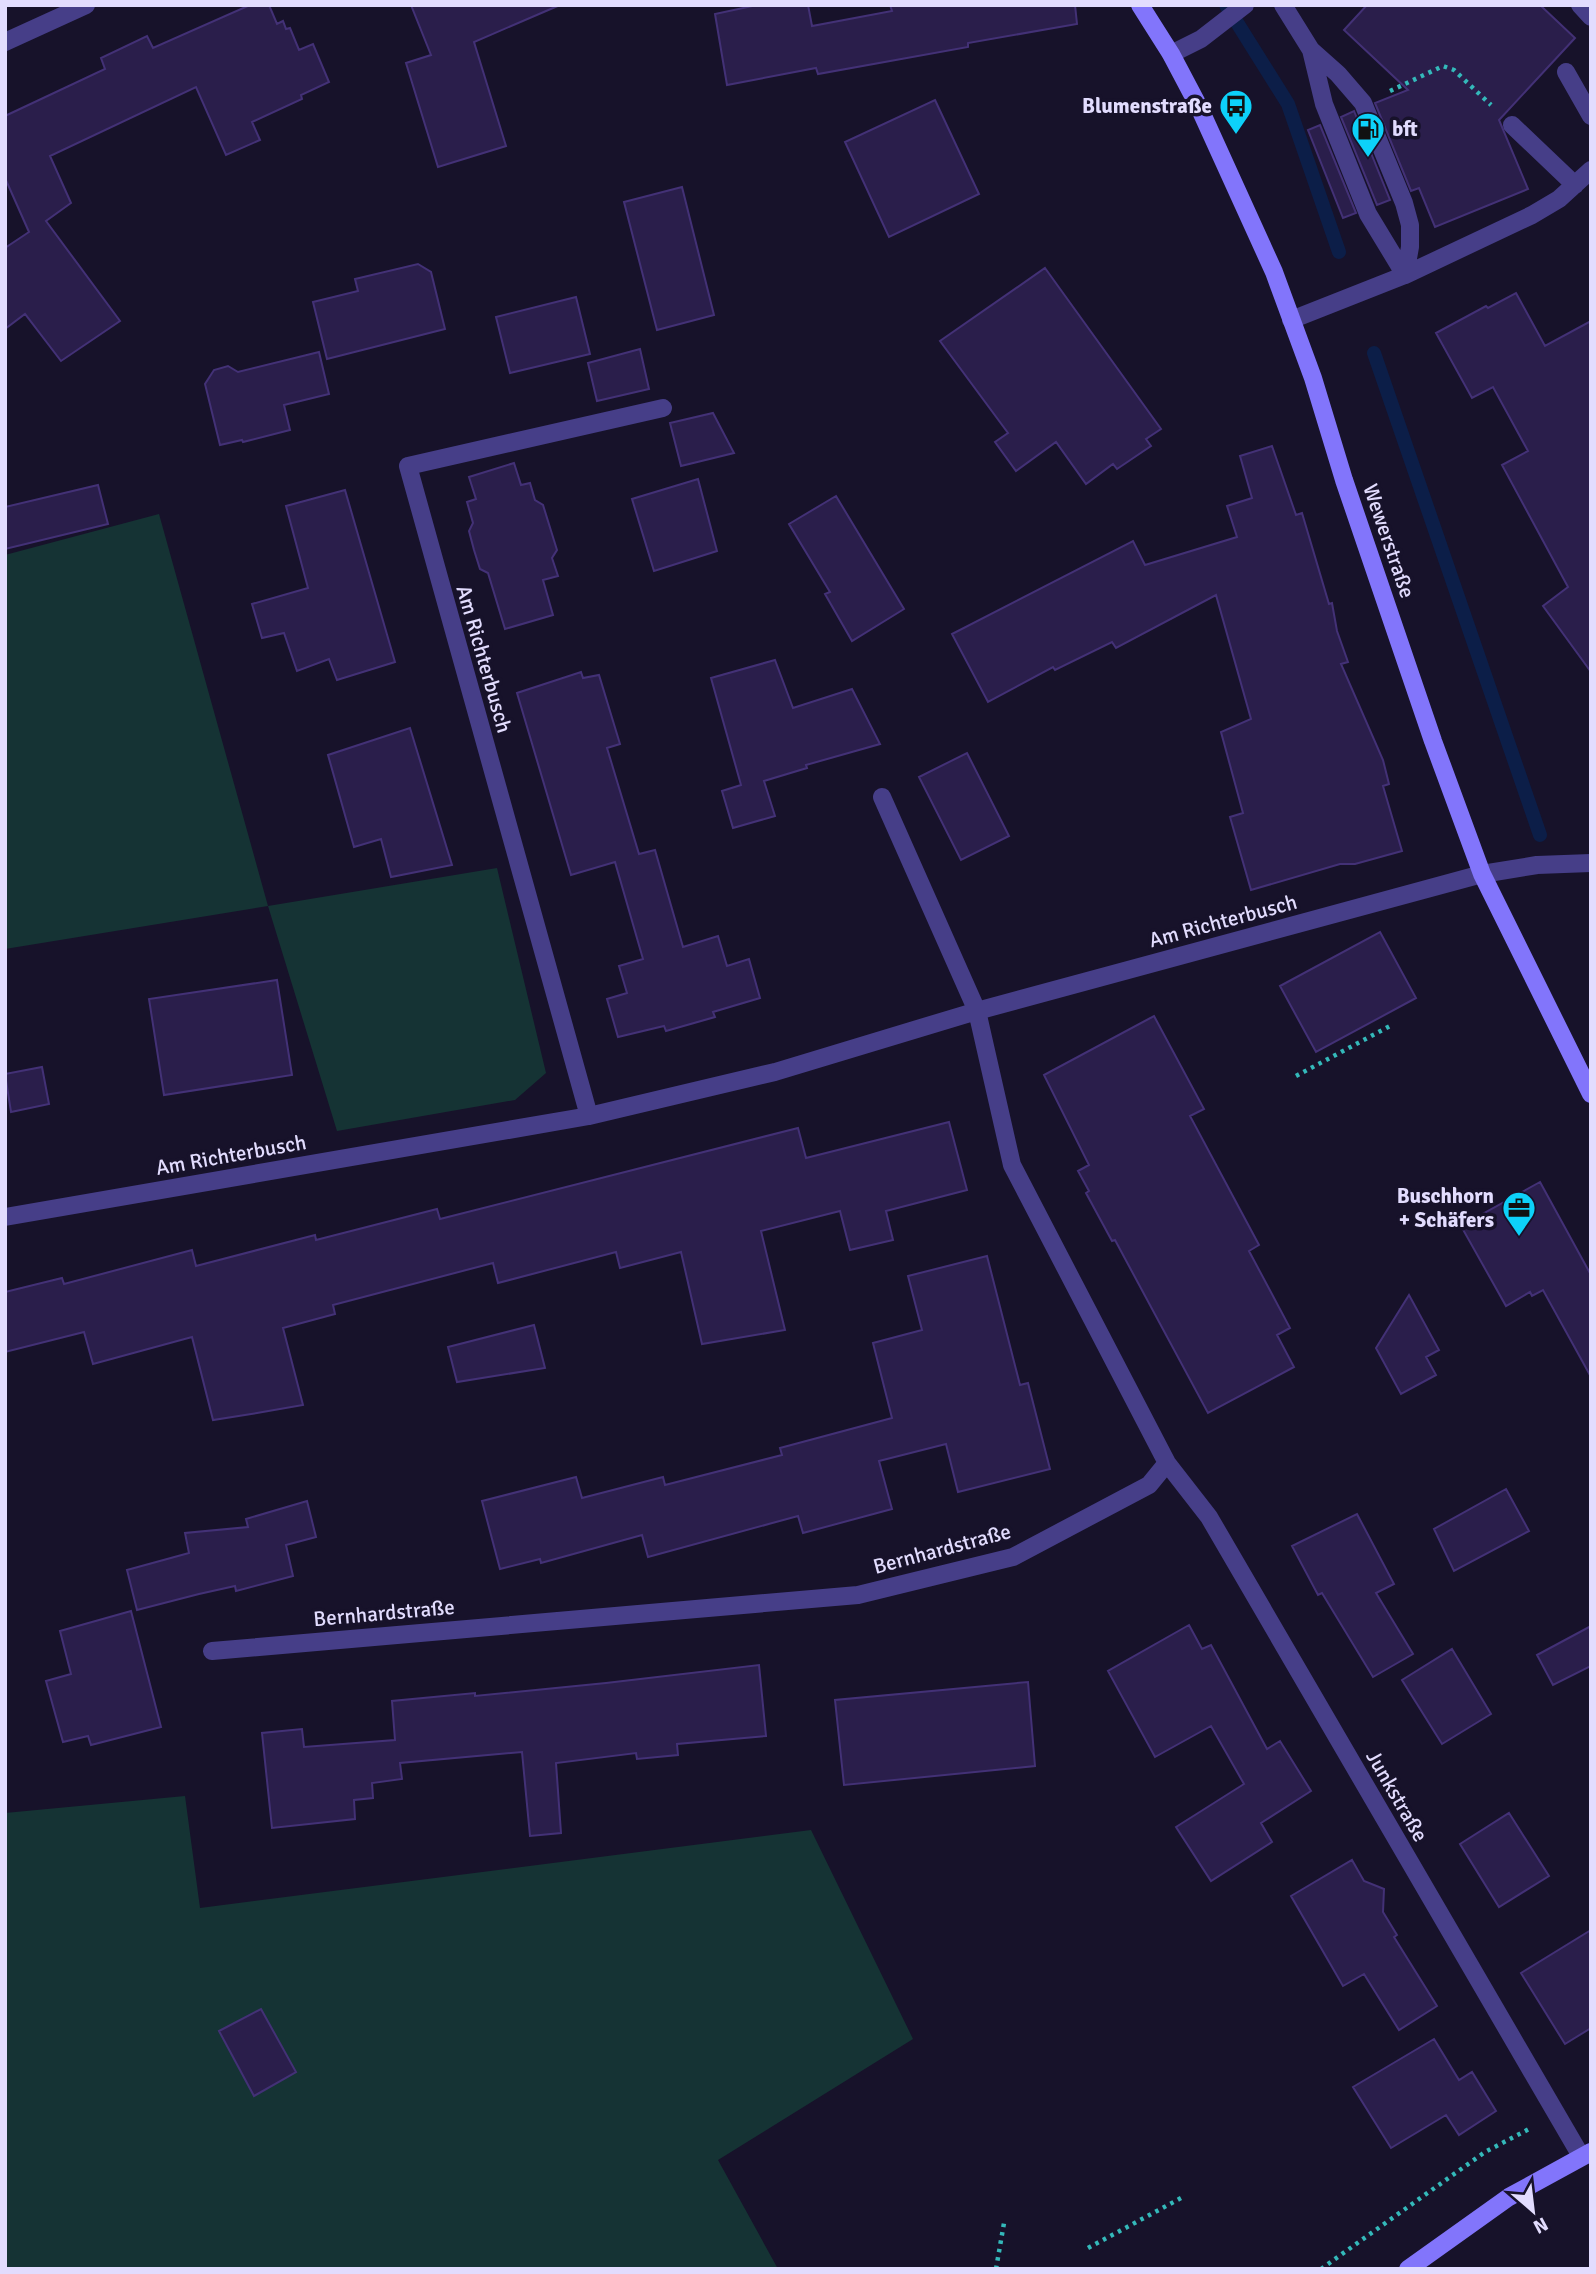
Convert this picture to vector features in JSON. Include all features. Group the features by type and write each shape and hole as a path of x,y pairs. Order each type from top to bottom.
{"main road":[{"name":"Wewerstraße","path":"1140,5 1171,54 1199,107 1274,272 1313,378 1433,741 1482,874 1591,1094"},
{"path":"1408,2269 1509,2197 1586,2154"}],"street":[{"path":"5,42 86,5"},
{"path":"1283,5 1311,50 1338,74 1363,103 1404,203 1410,225 1410,247 1405,275"},
{"path":"1580,5 1591,17"},
{"path":"1171,54 1201,39 1243,7"},
{"path":"1311,50 1324,104 1368,214 1405,275"},
{"path":"1566,72 1591,116"},
{"path":"1512,124 1575,185"},
{"path":"1292,320 1405,275 1532,215 1559,199 1591,170"},
{"name":"Am Richterbusch","path":"589,1116 408,466 663,408"},
{"path":"882,797 977,1011 1012,1165 1167,1463"},
{"path":"1482,874 1537,866 1591,863"},
{"name":"Am Richterbusch","path":"5,1217 589,1116 775,1072 977,1011 1482,874"},
{"name":"Bernhardstraße","path":"212,1651 858,1595 1013,1557 1149,1485 1167,1463"},
{"name":"Junkstraße","path":"1167,1463 1209,1517 1556,2114 1586,2154"}],"path":[{"path":"1363,103 1443,66 1454,70 1512,124"},
{"path":"1296,1076 1390,1026"},
{"path":"1321,2269 1485,2152 1556,2114"},
{"path":"1088,2248 1183,2197"},
{"path":"996,2269 1004,2223"}],"green space":[{"path":"159,514 268,906 5,949 5,555"},
{"path":"497,868 546,1073 515,1100 337,1131 268,906"},
{"path":"185,1796 200,1908 811,1830 913,2039 718,2160 778,2269 5,2269 5,1813"}],"building":[{"path":"250,5 269,5 277,24 283,21 286,29 290,28 299,50 313,44 329,82 301,95 302,99 252,122 260,140 226,155 196,87 50,156 71,203 46,221 120,321 61,361 25,314 5,329 5,248 29,232 5,178 5,116 105,69 101,58 147,36 153,48"},
{"path":"411,5 560,5 474,42 506,146 438,167 406,63 431,55"},
{"path":"757,5 808,5 812,26 892,11 890,5 1075,5 1077,24 818,74 816,68 727,85 715,14"},
{"path":"1367,5 1540,5 1575,38 1499,120 1528,189 1435,227 1419,188 1411,191 1375,103 1408,90 1344,30"},
{"path":"935,100 979,194 889,237 845,142"},
{"path":"1354,111 1390,200 1377,205 1341,117"},
{"path":"1320,125 1356,213 1343,218 1308,130"},
{"path":"682,187 714,315 657,330 624,202"},
{"path":"418,264 431,272 445,329 327,359 313,302 358,291 355,279"},
{"path":"1045,268 1161,429 1146,439 1151,446 1117,469 1113,464 1086,484 1056,442 1016,471 995,442 1008,433 940,341"},
{"path":"1516,293 1545,346 1591,321 1591,672 1543,606 1568,587 1502,465 1528,451 1493,387 1472,398 1436,333"},
{"path":"576,297 590,354 510,373 496,317"},
{"path":"640,349 649,389 597,401 588,363"},
{"path":"319,352 329,394 284,405 290,430 220,445 205,384 214,370 228,366 238,372"},
{"path":"713,413 734,453 681,466 670,423"},
{"path":"1272,446 1296,515 1302,513 1329,604 1332,603 1337,631 1348,662 1341,664 1383,760 1389,784 1383,786 1402,851 1355,864 1340,864 1251,890 1230,817 1243,813 1221,732 1251,719 1216,595 1116,648 1112,642 1055,670 1053,667 988,702 952,634 1133,541 1145,565 1237,537 1227,506 1252,498 1240,456"},
{"path":"514,463 521,485 530,483 535,500 543,505 557,550 552,558 558,576 543,580 553,615 505,629 488,573 480,569 474,550 469,531 473,523 467,502 476,499 469,477"},
{"path":"698,479 717,551 654,571 632,499"},
{"path":"98,485 108,524 5,549 5,507"},
{"path":"345,490 395,662 337,680 329,659 297,671 284,633 262,638 252,604 308,588 286,506"},
{"path":"836,496 904,609 852,641 825,594 830,592 789,524"},
{"path":"775,660 793,708 852,689 880,744 806,765 807,768 764,781 775,816 733,828 722,791 741,785 711,678"},
{"path":"581,672 583,678 599,675 620,744 607,748 639,854 655,850 683,947 718,936 727,966 749,959 760,998 713,1012 715,1017 666,1031 664,1026 618,1037 607,999 627,993 619,966 643,959 615,862 571,875 517,693"},
{"path":"410,728 452,865 391,877 381,839 354,847 328,755"},
{"path":"967,753 1009,836 961,860 919,777"},
{"path":"1380,932 1416,998 1316,1052 1280,986"},
{"path":"277,980 292,1075 164,1095 149,999"},
{"path":"1154,1016 1204,1109 1190,1116 1259,1245 1249,1251 1290,1328 1277,1335 1294,1367 1208,1413 1115,1240 1112,1241 1086,1193 1089,1191 1078,1171 1089,1165 1044,1075"},
{"path":"42,1067 49,1104 11,1112 5,1074"},
{"path":"949,1122 967,1190 886,1211 893,1240 850,1250 840,1211 761,1231 785,1330 702,1344 681,1252 620,1268 616,1252 498,1283 493,1263 333,1305 335,1314 283,1328 303,1405 257,1413 213,1420 192,1337 93,1364 84,1332 5,1352 5,1292 62,1278 64,1284 192,1250 196,1266 315,1235 316,1240 437,1209 440,1219 798,1128 806,1158"},
{"path":"1540,1182 1591,1275 1591,1377 1543,1290 1532,1296 1530,1292 1506,1306 1461,1226"},
{"path":"987,1256 1020,1385 1028,1383 1050,1469 958,1492 946,1444 879,1461 892,1509 803,1533 798,1516 648,1557 642,1535 541,1563 540,1559 500,1569 482,1501 576,1477 582,1498 663,1477 665,1485 782,1455 780,1448 892,1418 873,1343 922,1330 908,1276"},
{"path":"1409,1295 1439,1350 1426,1357 1436,1375 1401,1394 1376,1348"},
{"path":"534,1325 545,1368 457,1382 448,1347"},
{"path":"1506,1489 1529,1531 1454,1571 1434,1529"},
{"path":"307,1501 316,1537 286,1545 293,1576 236,1591 235,1586 137,1610 127,1570 189,1553 185,1533 248,1527 246,1519"},
{"path":"1357,1514 1394,1584 1376,1593 1413,1654 1373,1677 1322,1593 1318,1595 1292,1546"},
{"path":"131,1611 161,1727 91,1745 88,1736 63,1742 46,1681 71,1674 60,1631"},
{"path":"1189,1625 1202,1649 1211,1645 1267,1749 1280,1741 1311,1791 1261,1823 1272,1842 1211,1881 1176,1827 1244,1784 1211,1726 1155,1757 1108,1671"},
{"path":"1591,1626 1591,1666 1553,1685 1537,1655"},
{"path":"1452,1649 1491,1714 1442,1744 1402,1680"},
{"path":"759,1665 766,1736 677,1744 678,1755 637,1759 636,1753 556,1763 561,1833 530,1836 522,1752 400,1763 402,1779 372,1783 373,1798 354,1800 355,1819 272,1828 262,1733 302,1729 304,1747 395,1740 392,1701 475,1693 475,1696"},
{"path":"1028,1682 1035,1766 844,1785 835,1700"},
{"path":"1509,1813 1549,1876 1499,1907 1460,1844"},
{"path":"1352,1860 1364,1881 1384,1889 1383,1912 1397,1935 1394,1937 1437,2006 1399,2030 1364,1974 1343,1986 1291,1896"},
{"path":"1591,1930 1591,2028 1565,2044 1521,1973"},
{"path":"261,2009 296,2072 254,2096 219,2031"},
{"path":"1434,2039 1459,2080 1472,2072 1496,2111 1459,2135 1446,2115 1391,2148 1353,2087"}],"waterway":[{"path":"1226,5 1288,104 1339,252"},
{"path":"1374,353 1540,835"}],"place":[{"name":"Blumenstraße","path":"1236,136"},
{"name":"bft","path":"1368,159"},
{"name":"Buschhorn + Schäfers","path":"1519,1238"}]}
